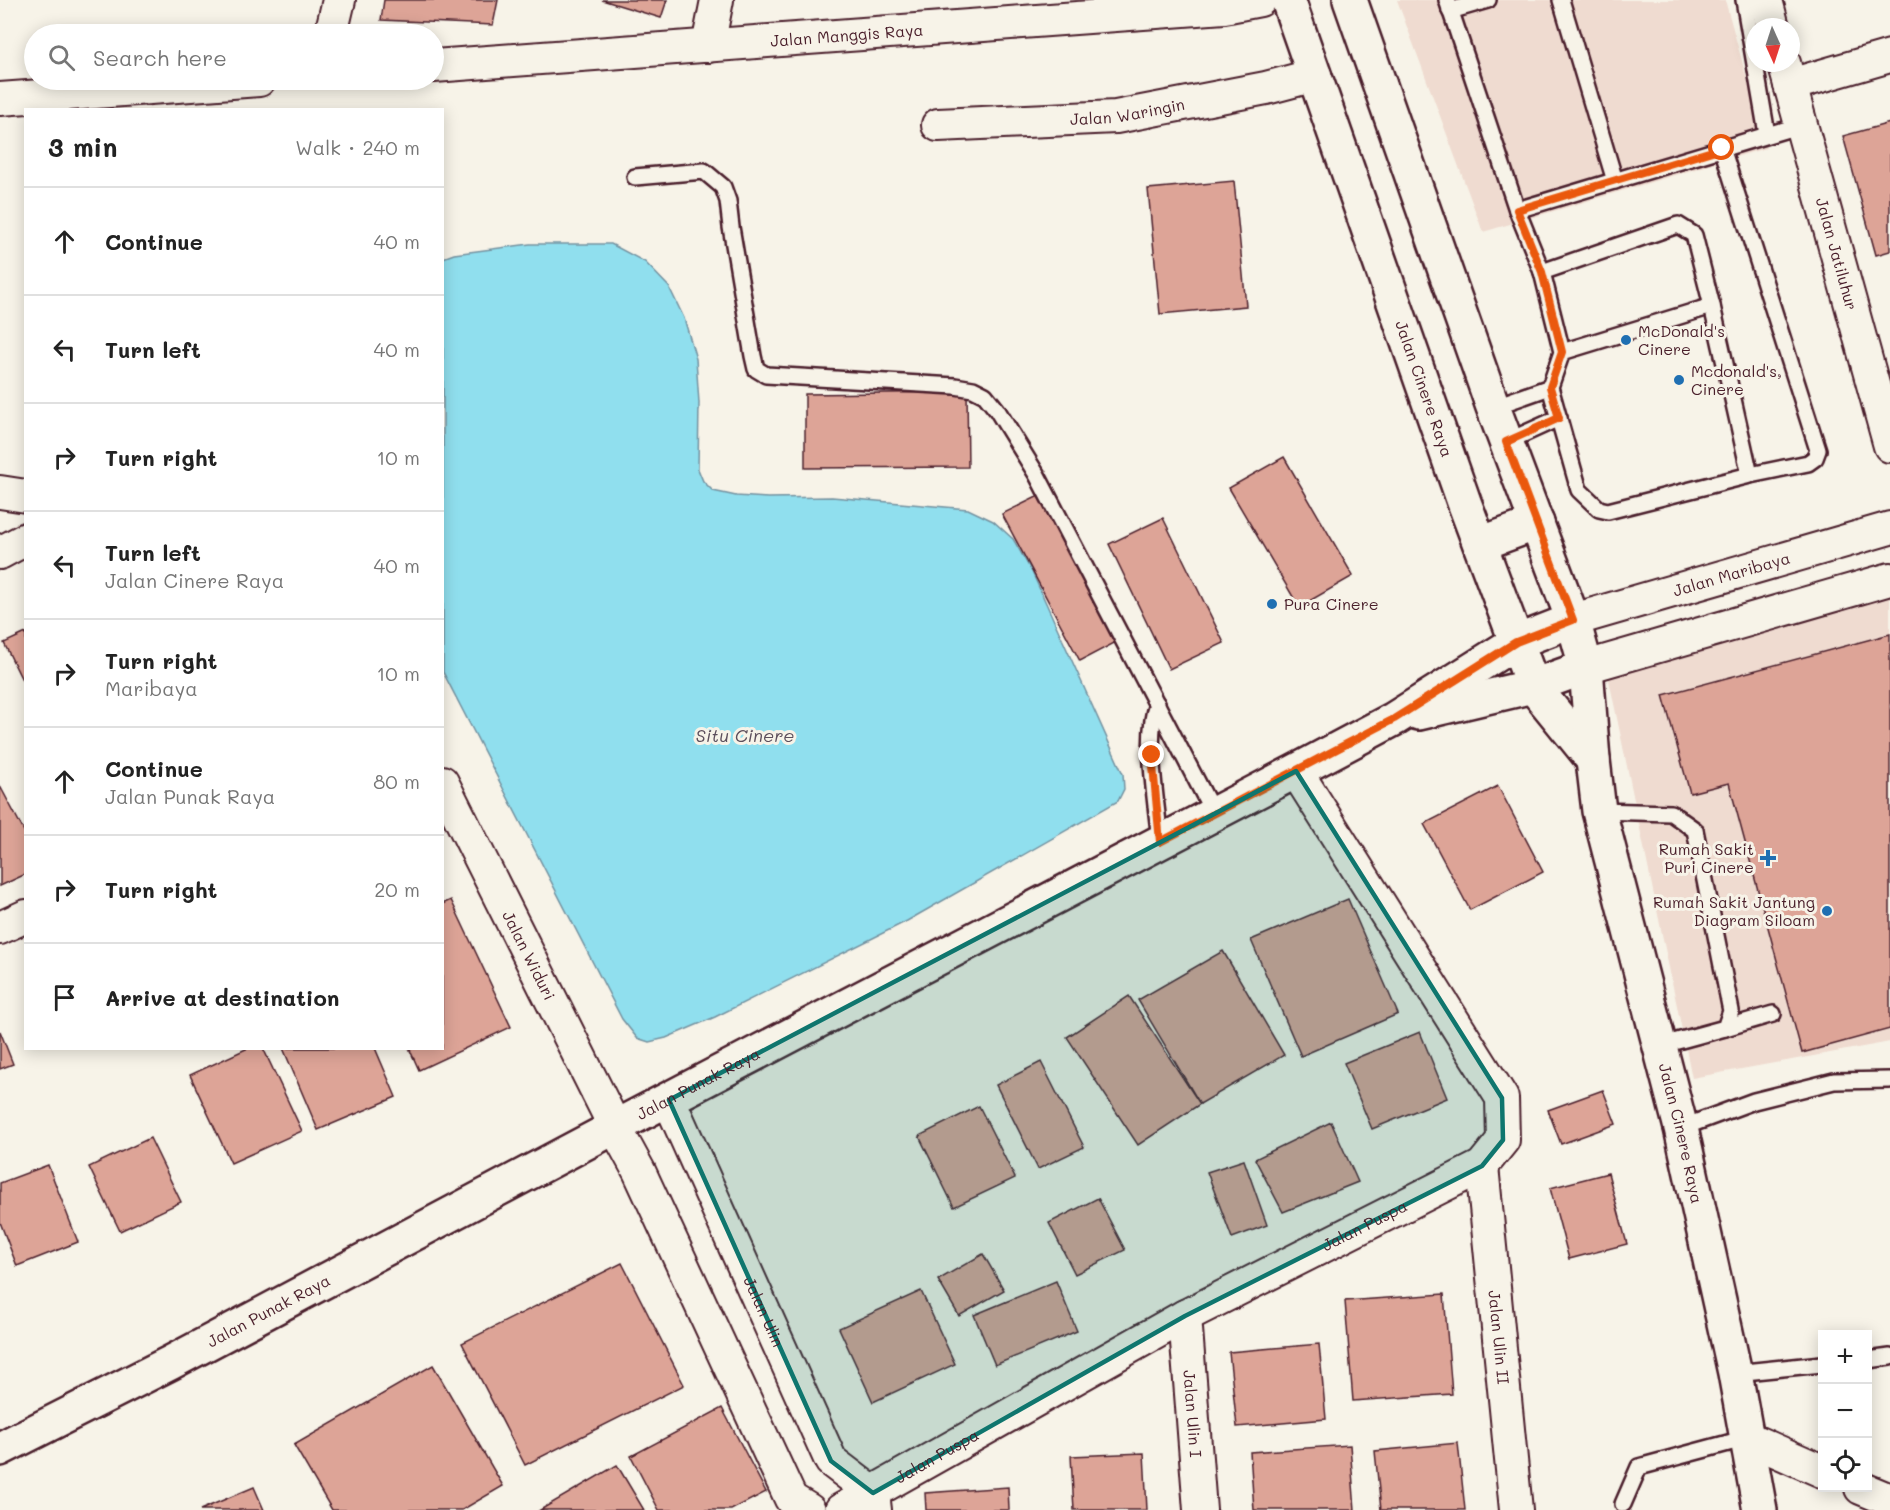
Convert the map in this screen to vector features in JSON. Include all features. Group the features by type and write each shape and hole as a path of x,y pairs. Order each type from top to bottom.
{"main road":[{"name":"Jalan Cinere Raya","path":"1288,0 1480,544 1533,686 1593,760"},
{"name":"Jalan Cinere Raya","path":"1350,0 1493,407 1573,620 1586,667 1599,811 1681,1128 1735,1373 1760,1510"},
{"path":"1480,544 1537,523"},
{"name":"Jalan Punak Raya","path":"0,1449 180,1358 1394,719 1516,642 1573,620"},
{"name":"Jalan Punak Raya","path":"1394,719 1533,686 1586,667"}],"street":[{"path":"334,24 339,0"},
{"path":"694,46 717,0"},
{"name":"Jalan Manggis Raya","path":"444,65 1260,0"},
{"path":"1766,0 1771,18"},
{"path":"1787,74 1890,56"},
{"name":"Jalan Jatiluhur","path":"1787,74 1890,446"},
{"name":"Jalan Waringin","path":"938,125 1116,117 1266,88 1315,75"},
{"path":"0,99 123,90"},
{"path":"0,492 24,496"},
{"name":"Jalan Maribaya","path":"1573,620 1890,528"},
{"path":"0,553 24,540"},
{"path":"1586,667 1890,579"},
{"name":"Jalan Puspa","path":"841,1510 874,1502 1185,1316 1482,1166 1503,1140 1502,1098 1296,771"},
{"name":"Jalan Widuri","path":"444,786 615,1127"},
{"path":"0,928 24,917"},
{"name":"Jalan Ulin","path":"669,1100 831,1461 874,1502"},
{"path":"615,1127 639,1171 790,1499 808,1510"},
{"name":"Jalan Ulin II","path":"1482,1166 1516,1510"},
{"name":"Jalan Ulin I","path":"1185,1316 1200,1510"},
{"path":"1747,1438 1818,1469"},
{"path":"1871,1492 1890,1500"}],"lane":[{"path":"1488,0 1449,5 1517,210 1542,272 1562,352 1550,387 1579,490 1599,509 1608,511 1749,475 1808,463 1815,458 1818,450 1722,148"},
{"path":"1561,0 1615,181"},
{"path":"1744,0 1767,134"},
{"path":"1517,210 1801,125"},
{"path":"635,177 704,171 723,187 729,201 731,227 756,369 766,375 955,386 973,389 985,395 998,410 1036,475 1214,814"},
{"path":"1542,272 1678,225 1694,235 1749,475"},
{"path":"1562,352 1712,306"},
{"path":"1493,407 1550,387"},
{"path":"1506,442 1559,418"},
{"path":"1157,704 1153,713 1151,738 1160,842"},
{"path":"1599,811 1671,813 1695,830 1731,1011 1725,1028"},
{"path":"1659,1046 1773,1014"},
{"path":"1681,1128 1754,1101 1834,1081 1890,1080"},
{"path":"1872,1360 1890,1358"},
{"path":"1735,1373 1818,1364"},
{"path":"1623,1504 1639,1467 1747,1438"}],"highlighted area":[{"path":"1296,771 1502,1098 1503,1140 1482,1166 1185,1316 873,1493 831,1461 669,1100"}],"shaded area":[{"path":"1397,0 1725,0 1766,148 1483,232"},
{"name":"Rumah Sakit Puri Cinere","path":"1890,595 1890,1042 1692,1078 1608,675"}],"water":[{"name":"Situ Cinere","path":"530,244 611,244 645,262 669,287 684,318 696,359 699,403 698,469 703,481 713,491 736,496 832,497 968,509 993,521 1013,539 1032,572 1123,774 1124,789 1118,801 907,921 715,1017 666,1038 649,1042 637,1038 622,1019 444,674 444,258 454,254"}],"building":[{"path":"384,0 498,0 493,25 381,20"},
{"path":"602,0 667,0 661,18"},
{"path":"1890,123 1890,251 1876,255 1843,136"},
{"path":"1234,181 1246,306 1160,314 1148,189"},
{"path":"967,392 968,467 805,468 805,394"},
{"path":"1284,457 1353,576 1299,607 1229,488"},
{"path":"1045,493 1122,639 1080,661 1002,514"},
{"path":"1163,518 1224,643 1169,669 1109,544"},
{"path":"24,634 24,684 4,643"},
{"name":"Rumah Sakit Jantung Diagram Siloam","path":"1890,634 1890,1029 1802,1053 1729,783 1690,793 1663,695"},
{"path":"0,786 24,831 24,875 0,886"},
{"path":"1498,786 1543,872 1470,910 1424,824"},
{"path":"1348,899 1398,1014 1301,1056 1251,940"},
{"path":"451,900 511,1027 419,1070 410,1050 444,1050 444,903"},
{"path":"1223,951 1284,1055 1200,1104 1138,1000"},
{"path":"1129,996 1200,1104 1138,1145 1067,1037"},
{"path":"0,1031 13,1064 0,1069"},
{"path":"1420,1032 1447,1098 1372,1129 1344,1063"},
{"path":"244,1050 264,1050 302,1131 231,1163 190,1075"},
{"path":"284,1050 376,1050 396,1097 318,1130"},
{"path":"1041,1062 1084,1147 1038,1169 996,1085"},
{"path":"1603,1090 1616,1124 1561,1144 1548,1110"},
{"path":"979,1106 1015,1178 954,1207 919,1136"},
{"path":"1331,1122 1358,1182 1283,1212 1255,1159"},
{"path":"150,1138 181,1202 120,1231 89,1167"},
{"path":"1244,1160 1267,1225 1232,1238 1207,1172"},
{"path":"48,1165 78,1242 17,1266 0,1222 0,1183"},
{"path":"1608,1173 1627,1244 1569,1259 1550,1188"},
{"path":"1098,1198 1125,1250 1075,1274 1049,1223"},
{"path":"983,1254 1004,1290 959,1316 938,1280"},
{"path":"622,1263 684,1385 525,1465 462,1343"},
{"path":"1056,1281 1077,1331 995,1365 974,1315"},
{"path":"921,1291 955,1364 873,1402 839,1328"},
{"path":"1444,1294 1452,1394 1353,1401 1345,1301"},
{"path":"1319,1344 1326,1419 1237,1427 1229,1352"},
{"path":"433,1365 503,1486 462,1510 332,1510 294,1445"},
{"path":"722,1408 766,1492 731,1510 659,1510 631,1456"},
{"path":"1458,1443 1465,1510 1381,1510 1375,1451"},
{"path":"1350,1445 1355,1510 1254,1510 1250,1452"},
{"path":"1144,1453 1147,1510 1074,1510 1071,1456"},
{"path":"617,1465 644,1510 540,1510"},
{"path":"254,1487 264,1510 200,1510"},
{"path":"1008,1487 1009,1510 926,1510 925,1493"}],"place":[{"name":"McDonald's Cinere","path":"1626,340"},
{"name":"Mcdonald's, Cinere","path":"1679,380"},
{"name":"Pura Cinere","path":"1272,604"},
{"name":"Rumah Sakit Puri Cinere","path":"1768,858"},
{"name":"Rumah Sakit Jantung Diagram Siloam","path":"1827,911"}],"route":[{"path":"1152,755 1160,842 1394,719 1516,642 1573,620 1506,442 1559,418 1550,387 1562,352 1542,272 1517,210 1722,148"}]}
